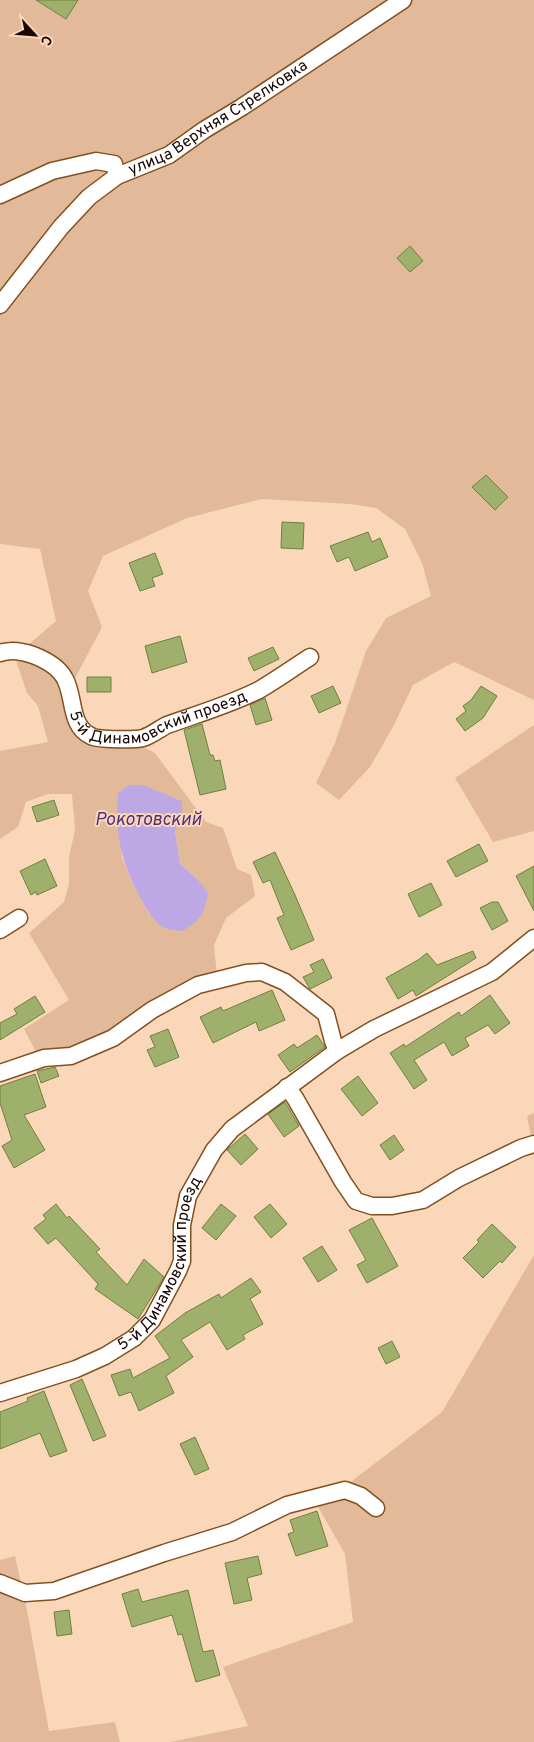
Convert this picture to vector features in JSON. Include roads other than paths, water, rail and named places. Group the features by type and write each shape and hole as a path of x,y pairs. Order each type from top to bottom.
{"street":[{"name":"улица Верхняя Стрелковка","path":"0,195 52,171 96,161 114,164 117,176 169,155 204,130 242,107 403,0"},
{"path":"0,305 61,227 89,198 117,176"},
{"name":"5-й Динамовский проезд","path":"3,652 23,651 45,660 59,670 66,681 75,718 83,731 91,736 107,739 143,738 164,726 235,701 260,689 310,657"},
{"path":"0,930 19,918"},
{"name":"5-й Динамовский проезд","path":"0,1393 76,1369 106,1356 134,1338 152,1320 182,1261 182,1225 188,1196 214,1150 232,1129 337,1051 374,1028 492,972 534,938"},
{"path":"0,1073 44,1058 71,1056 113,1038 152,1010 198,985 246,973 262,972 285,982 326,1014 332,1041 337,1051"},
{"path":"287,1087 356,1201 372,1206 392,1206 423,1200 459,1178 521,1148 534,1144"},
{"path":"0,1583 25,1593 54,1591 232,1532 287,1505 345,1490 361,1496 376,1508"}],"water":[{"name":"Рокотовский","path":"129,785 143,785 182,801 182,812 175,831 180,864 198,880 208,893 201,916 194,924 182,931 165,928 154,919 146,908 129,875 121,849 117,808 118,793"}]}
